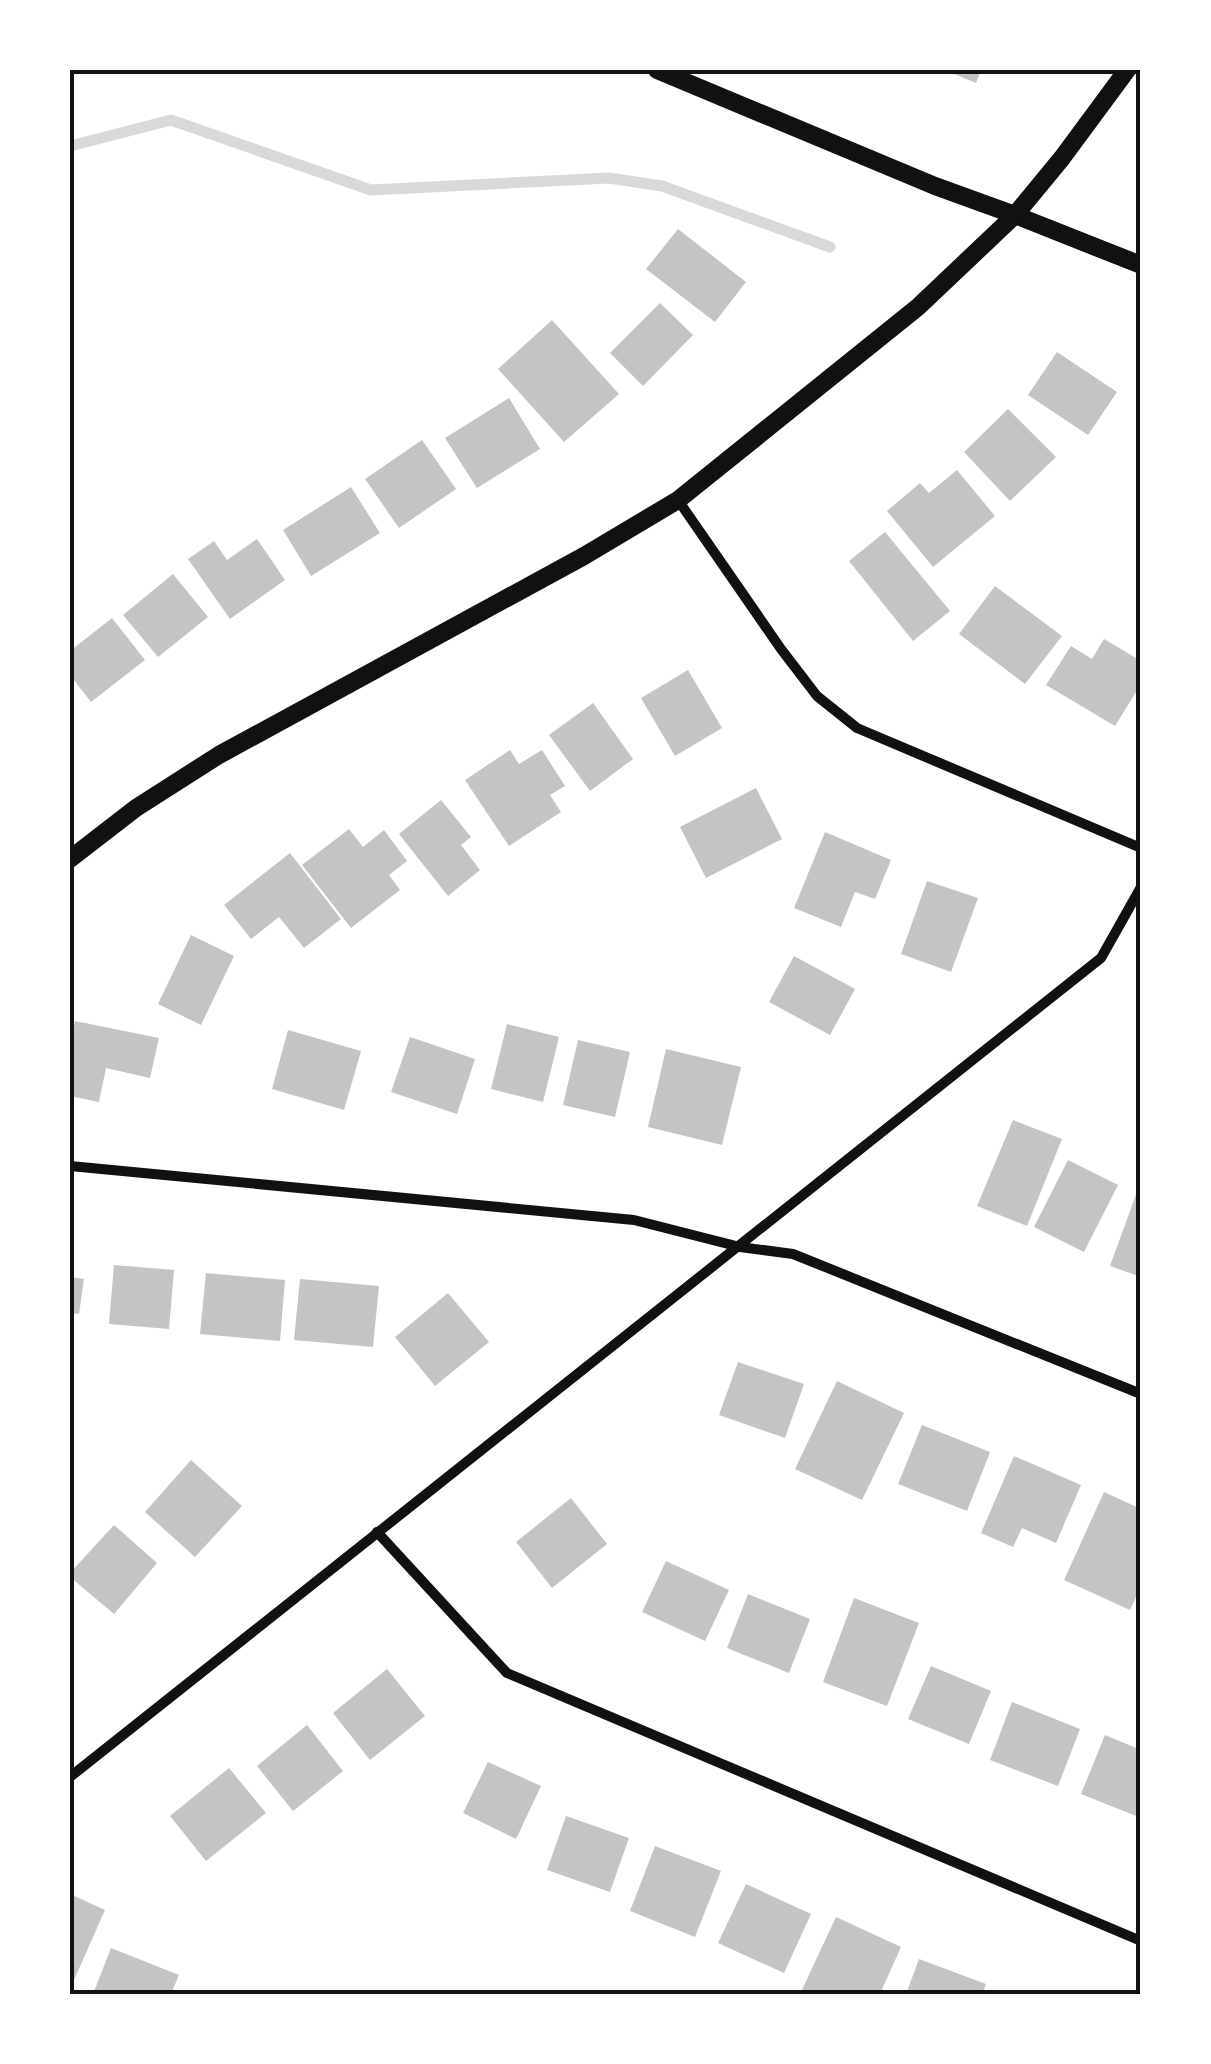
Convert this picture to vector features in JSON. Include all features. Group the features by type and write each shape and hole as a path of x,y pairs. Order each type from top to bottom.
{"street":[{"path":"658,70 934,186 1141,265"},
{"path":"70,859 136,808 219,756 584,556 678,500 918,307 1015,215 1127,70"},
{"path":"678,500 817,696 857,728 1141,848"},
{"path":"70,1778 1101,958 1141,887"},
{"path":"70,1166 634,1220 740,1247 793,1254 1141,1394"},
{"path":"377,1532 507,1673 1141,1941"}],"building":[{"path":"944,70 981,70 976,83"},
{"path":"678,229 746,282 715,322 646,269"},
{"path":"660,303 693,335 643,386 610,353"},
{"path":"552,320 619,394 564,442 498,369"},
{"path":"1057,352 1117,392 1088,435 1028,395"},
{"path":"509,398 540,449 477,488 445,438"},
{"path":"1008,409 1056,457 1010,501 964,452"},
{"path":"422,440 456,489 399,528 365,479"},
{"path":"957,470 995,516 933,567 887,511 920,483 929,493"},
{"path":"351,487 380,533 311,576 283,530"},
{"path":"885,532 950,611 913,641 849,561"},
{"path":"257,539 285,580 230,619 188,559 214,541 227,560"},
{"path":"173,574 208,617 158,657 123,615"},
{"path":"995,586 1062,636 1025,684 959,634"},
{"path":"112,618 145,660 91,702 70,675 70,651"},
{"path":"1104,639 1141,661 1141,684 1115,726 1046,685 1071,646 1092,659"},
{"path":"688,670 722,728 675,756 641,698"},
{"path":"593,703 633,759 590,791 549,735"},
{"path":"510,750 519,764 542,750 565,786 550,795 561,812 509,846 465,780"},
{"path":"756,788 782,839 706,878 680,827"},
{"path":"441,800 471,837 461,845 480,870 448,896 399,834"},
{"path":"349,829 363,847 384,830 407,861 389,875 400,890 351,928 302,865"},
{"path":"825,832 891,860 875,899 855,892 841,927 794,908"},
{"path":"290,853 341,919 304,948 279,917 251,939 224,905"},
{"path":"927,881 978,898 951,972 901,954"},
{"path":"191,935 234,956 201,1025 158,1004"},
{"path":"794,956 855,989 830,1035 769,1002"},
{"path":"75,1021 159,1038 150,1078 106,1068 99,1102 70,1096 70,1046"},
{"path":"507,1024 559,1037 543,1102 491,1089"},
{"path":"288,1030 361,1051 344,1110 272,1089"},
{"path":"410,1037 475,1059 457,1114 391,1092"},
{"path":"578,1040 630,1052 615,1117 563,1105"},
{"path":"666,1049 741,1067 722,1145 648,1127"},
{"path":"1013,1120 1062,1139 1027,1226 977,1206"},
{"path":"1068,1160 1118,1185 1084,1252 1034,1227"},
{"path":"1138,1189 1141,1190 1141,1277 1110,1266"},
{"path":"114,1265 174,1270 169,1329 109,1324"},
{"path":"206,1273 285,1280 280,1341 200,1334"},
{"path":"70,1277 84,1279 79,1314 70,1313"},
{"path":"300,1279 379,1286 373,1347 294,1340"},
{"path":"448,1293 489,1342 435,1386 395,1337"},
{"path":"738,1362 804,1384 785,1438 719,1415"},
{"path":"837,1381 904,1413 862,1500 795,1469"},
{"path":"922,1425 990,1452 967,1511 898,1484"},
{"path":"1014,1456 1081,1485 1056,1543 1022,1528 1013,1547 981,1533"},
{"path":"191,1460 242,1506 195,1557 145,1512"},
{"path":"1104,1492 1141,1509 1141,1586 1130,1610 1064,1580"},
{"path":"571,1498 607,1544 552,1588 516,1542"},
{"path":"114,1525 157,1563 114,1614 70,1573"},
{"path":"666,1561 729,1590 705,1641 642,1612"},
{"path":"748,1594 810,1619 789,1673 727,1648"},
{"path":"854,1598 919,1623 887,1706 823,1682"},
{"path":"931,1666 991,1691 969,1744 908,1719"},
{"path":"387,1669 425,1716 370,1760 333,1713"},
{"path":"1012,1702 1080,1729 1058,1786 990,1760"},
{"path":"307,1725 343,1771 293,1811 257,1766"},
{"path":"1105,1735 1141,1750 1141,1818 1081,1794"},
{"path":"488,1762 541,1786 516,1839 463,1813"},
{"path":"229,1768 266,1813 206,1861 170,1816"},
{"path":"566,1816 629,1838 610,1892 547,1870"},
{"path":"655,1846 721,1871 695,1937 630,1911"},
{"path":"746,1884 811,1914 784,1973 718,1943"},
{"path":"70,1894 105,1910 70,1989"},
{"path":"836,1917 901,1947 880,1994 800,1994"},
{"path":"111,1948 179,1975 171,1994 93,1994"},
{"path":"919,1959 986,1984 982,1994 906,1994"}],"waterway":[{"path":"70,146 171,120 371,190 609,178 662,186 830,247"}]}
